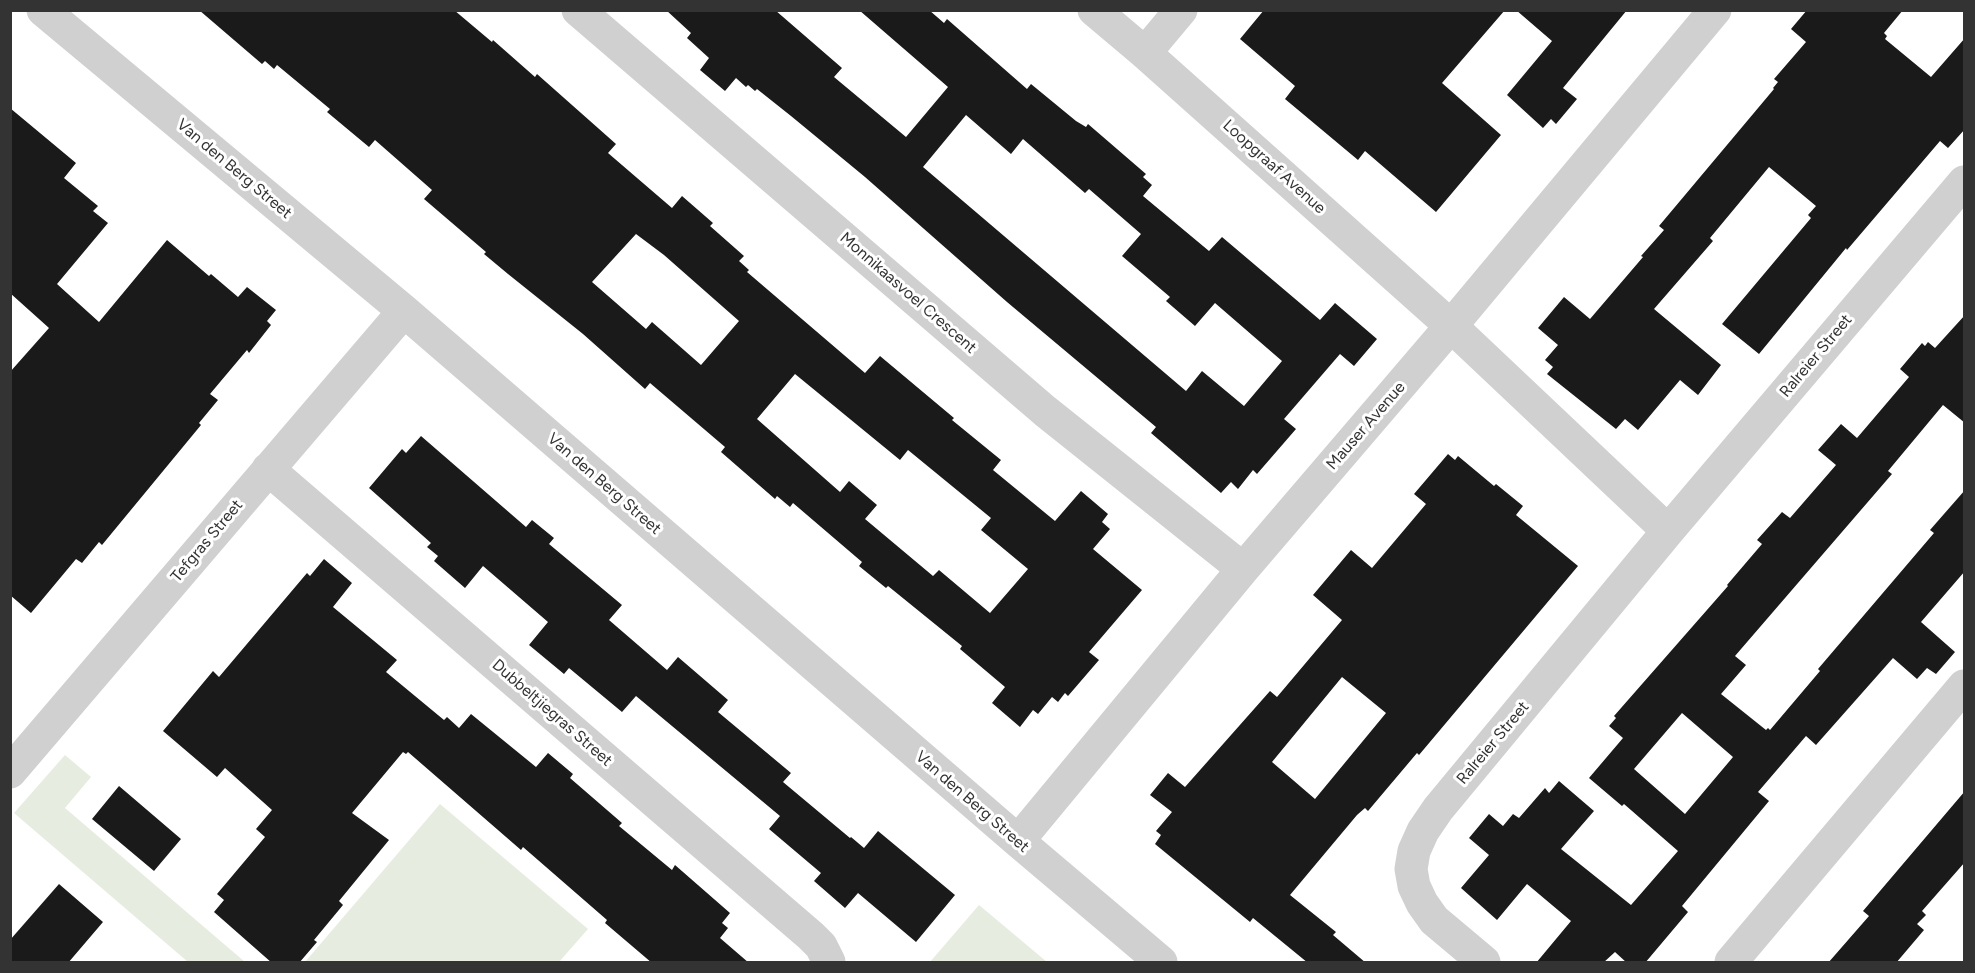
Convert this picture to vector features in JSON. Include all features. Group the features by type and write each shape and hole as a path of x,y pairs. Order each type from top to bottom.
{"street":[{"name":"Van den Berg Street","path":"43,10 404,311 1161,963"},
{"name":"Monnikaasvoel Crescent","path":"578,10 1045,411 1243,569"},
{"name":"Loopgraaf Avenue","path":"1094,10 1451,327"},
{"path":"1145,53 1181,10"},
{"name":"Mauser Avenue","path":"1018,841 1243,569 1451,327 1715,10"},
{"name":"Ralreier Street","path":"1484,963 1434,920 1414,886 1411,869 1414,851 1423,831 1438,809 1668,531 1965,182"},
{"name":"Tefgras Street","path":"10,772 404,311"},
{"path":"1451,327 1668,531"},
{"name":"Dubbeltjiegras Street","path":"268,469 811,936 821,946 829,963"},
{"path":"1731,963 1965,686"}],"shaded area":[{"path":"65,755 91,777 65,808 245,962 188,962 14,813"},
{"path":"440,804 588,929 559,962 305,962"},
{"path":"979,905 1047,962 930,962"}],"building":[{"path":"199,10 454,10 535,77 537,74 616,144 608,153 672,208 682,196 713,223 710,226 744,256 739,261 749,270 747,272 865,373 880,356 954,418 952,420 1001,460 993,470 1055,521 1081,491 1108,514 1102,522 1110,529 1093,549 1142,590 1089,652 1099,660 1068,696 1065,693 1058,702 1052,697 1038,714 1033,710 1020,727 992,703 1005,687 960,649 962,646 888,586 886,588 859,566 862,562 793,503 790,507 777,496 775,499 721,452 725,447 650,383 645,389 583,334 484,254 486,252 424,199 432,190 375,140 369,147 327,112 330,109 277,65 274,69 265,61 262,64","holes":["636,234 664,255 739,321 701,365 652,322 646,329 592,282","795,374 900,460 908,450 991,518 981,530 1028,569 990,613 939,570 933,576 865,519 877,505 849,481 840,492 757,419"]},
{"path":"666,10 775,10 842,68 834,77 906,137 948,87 859,10 929,10 944,23 947,19 1027,89 1031,84 1076,121 1086,127 1088,124 1146,174 1143,177 1152,185 1143,196 1209,251 1222,237 1320,320 1335,303 1377,339 1354,366 1340,354 1284,419 1296,429 1257,474 1253,470 1238,489 1231,482 1221,493 1151,433 1156,427 791,116 757,89 755,91 748,85 746,87 736,78 725,91 700,70 709,58 687,38 691,33","holes":["966,115 1011,154 1023,139 1085,193 1089,189 1141,234 1122,256 1170,297 1166,301 1195,326 1215,303 1282,361 1244,406 1202,371 1186,391 923,167"]},
{"path":"1264,10 1505,10 1442,83 1501,135 1436,212 1365,151 1358,160 1285,99 1295,86 1240,39"},
{"path":"1516,10 1627,10 1563,88 1577,99 1556,124 1551,119 1543,128 1507,95 1552,41"},
{"path":"1807,10 1903,10 1884,33 1887,36 1885,39 1931,77 1965,38 1965,129 1948,148 1940,141 1847,250 1846,248 1759,354 1722,324 1811,218 1808,215 1816,206 1769,167 1710,238 1713,241 1654,309 1721,365 1698,395 1680,380 1638,430 1625,419 1616,429 1547,374 1553,367 1545,360 1558,345 1538,328 1564,297 1590,319 1643,257 1641,256 1664,230 1659,226 1774,89 1778,82 1774,79 1806,42 1791,29"},
{"path":"10,108 76,163 64,178 98,206 93,211 108,223 57,284 99,322 167,240 238,297 247,287 276,310 267,321 271,325 249,353 247,350 210,394 218,400 199,423 201,425 102,545 99,542 82,563 76,559 31,613 10,595 10,372 49,328 10,293"},
{"path":"1965,315 1965,423 1943,405 1888,471 1892,474 1735,656 1746,665 1721,694 1766,730 1768,728 1770,730 1820,671 1818,669 1934,533 1930,530 1965,490 1965,571 1921,622 1955,652 1936,674 1927,668 1917,679 1893,658 1816,745 1806,736 1758,792 1769,801 1682,906 1688,912 1645,963 1627,963 1615,952 1603,963 1536,963 1571,921 1527,884 1497,920 1461,888 1489,855 1469,838 1489,814 1503,826 1513,814 1519,818 1545,788 1549,793 1559,781 1594,811 1561,849 1631,905 1678,851 1624,804 1622,806 1589,778 1623,738 1609,726 1616,718 1614,716 1728,586 1762,544 1757,540 1782,512 1790,518 1836,465 1818,450 1841,424 1857,438 1909,377 1900,369 1922,343 1925,346 1928,342 1935,348","holes":["1682,713 1733,757 1685,814 1634,769"]},
{"path":"421,436 526,527 532,520 554,538 549,544 622,605 609,620 667,670 678,657 728,700 718,712 791,773 783,782 864,848 878,831 955,895 916,942 858,893 845,908 814,881 821,873 769,829 780,816 636,696 622,712 569,668 564,674 529,645 548,622 483,566 465,588 434,561 438,556 427,547 431,543 369,488 402,449 406,453"},
{"path":"1448,454 1455,460 1458,456 1494,486 1496,484 1523,506 1516,515 1578,566 1419,755 1417,753 1368,811 1365,808 1357,815 1290,895 1336,932 1333,935 1366,963 1308,963 1253,918 1250,922 1155,844 1161,835 1156,831 1172,812 1150,795 1168,773 1185,787 1270,691 1277,697 1342,620 1313,595 1351,550 1372,568 1426,504 1414,494","holes":["1342,677 1386,713 1315,799 1272,762"]},
{"path":"324,559 352,583 333,607 397,660 386,672 444,720 447,717 459,728 471,714 536,767 548,753 573,774 570,778 622,823 619,826 672,870 675,865 730,913 722,923 728,928 720,938 749,963 652,963 605,923 607,920 523,847 521,850 408,752 406,754 403,752 352,813 389,840 339,901 343,905 314,940 317,942 299,963 272,963 214,912 224,900 217,894 265,837 256,829 272,810 225,768 217,777 163,731 213,671 219,677 307,573 310,576"},
{"path":"119,786 181,839 154,871 92,819"},
{"path":"1965,791 1965,862 1922,911 1926,915 1917,924 1924,930 1896,963 1828,963 1869,916 1863,911"},
{"path":"59,884 103,922 68,963 10,963 10,940"}]}
